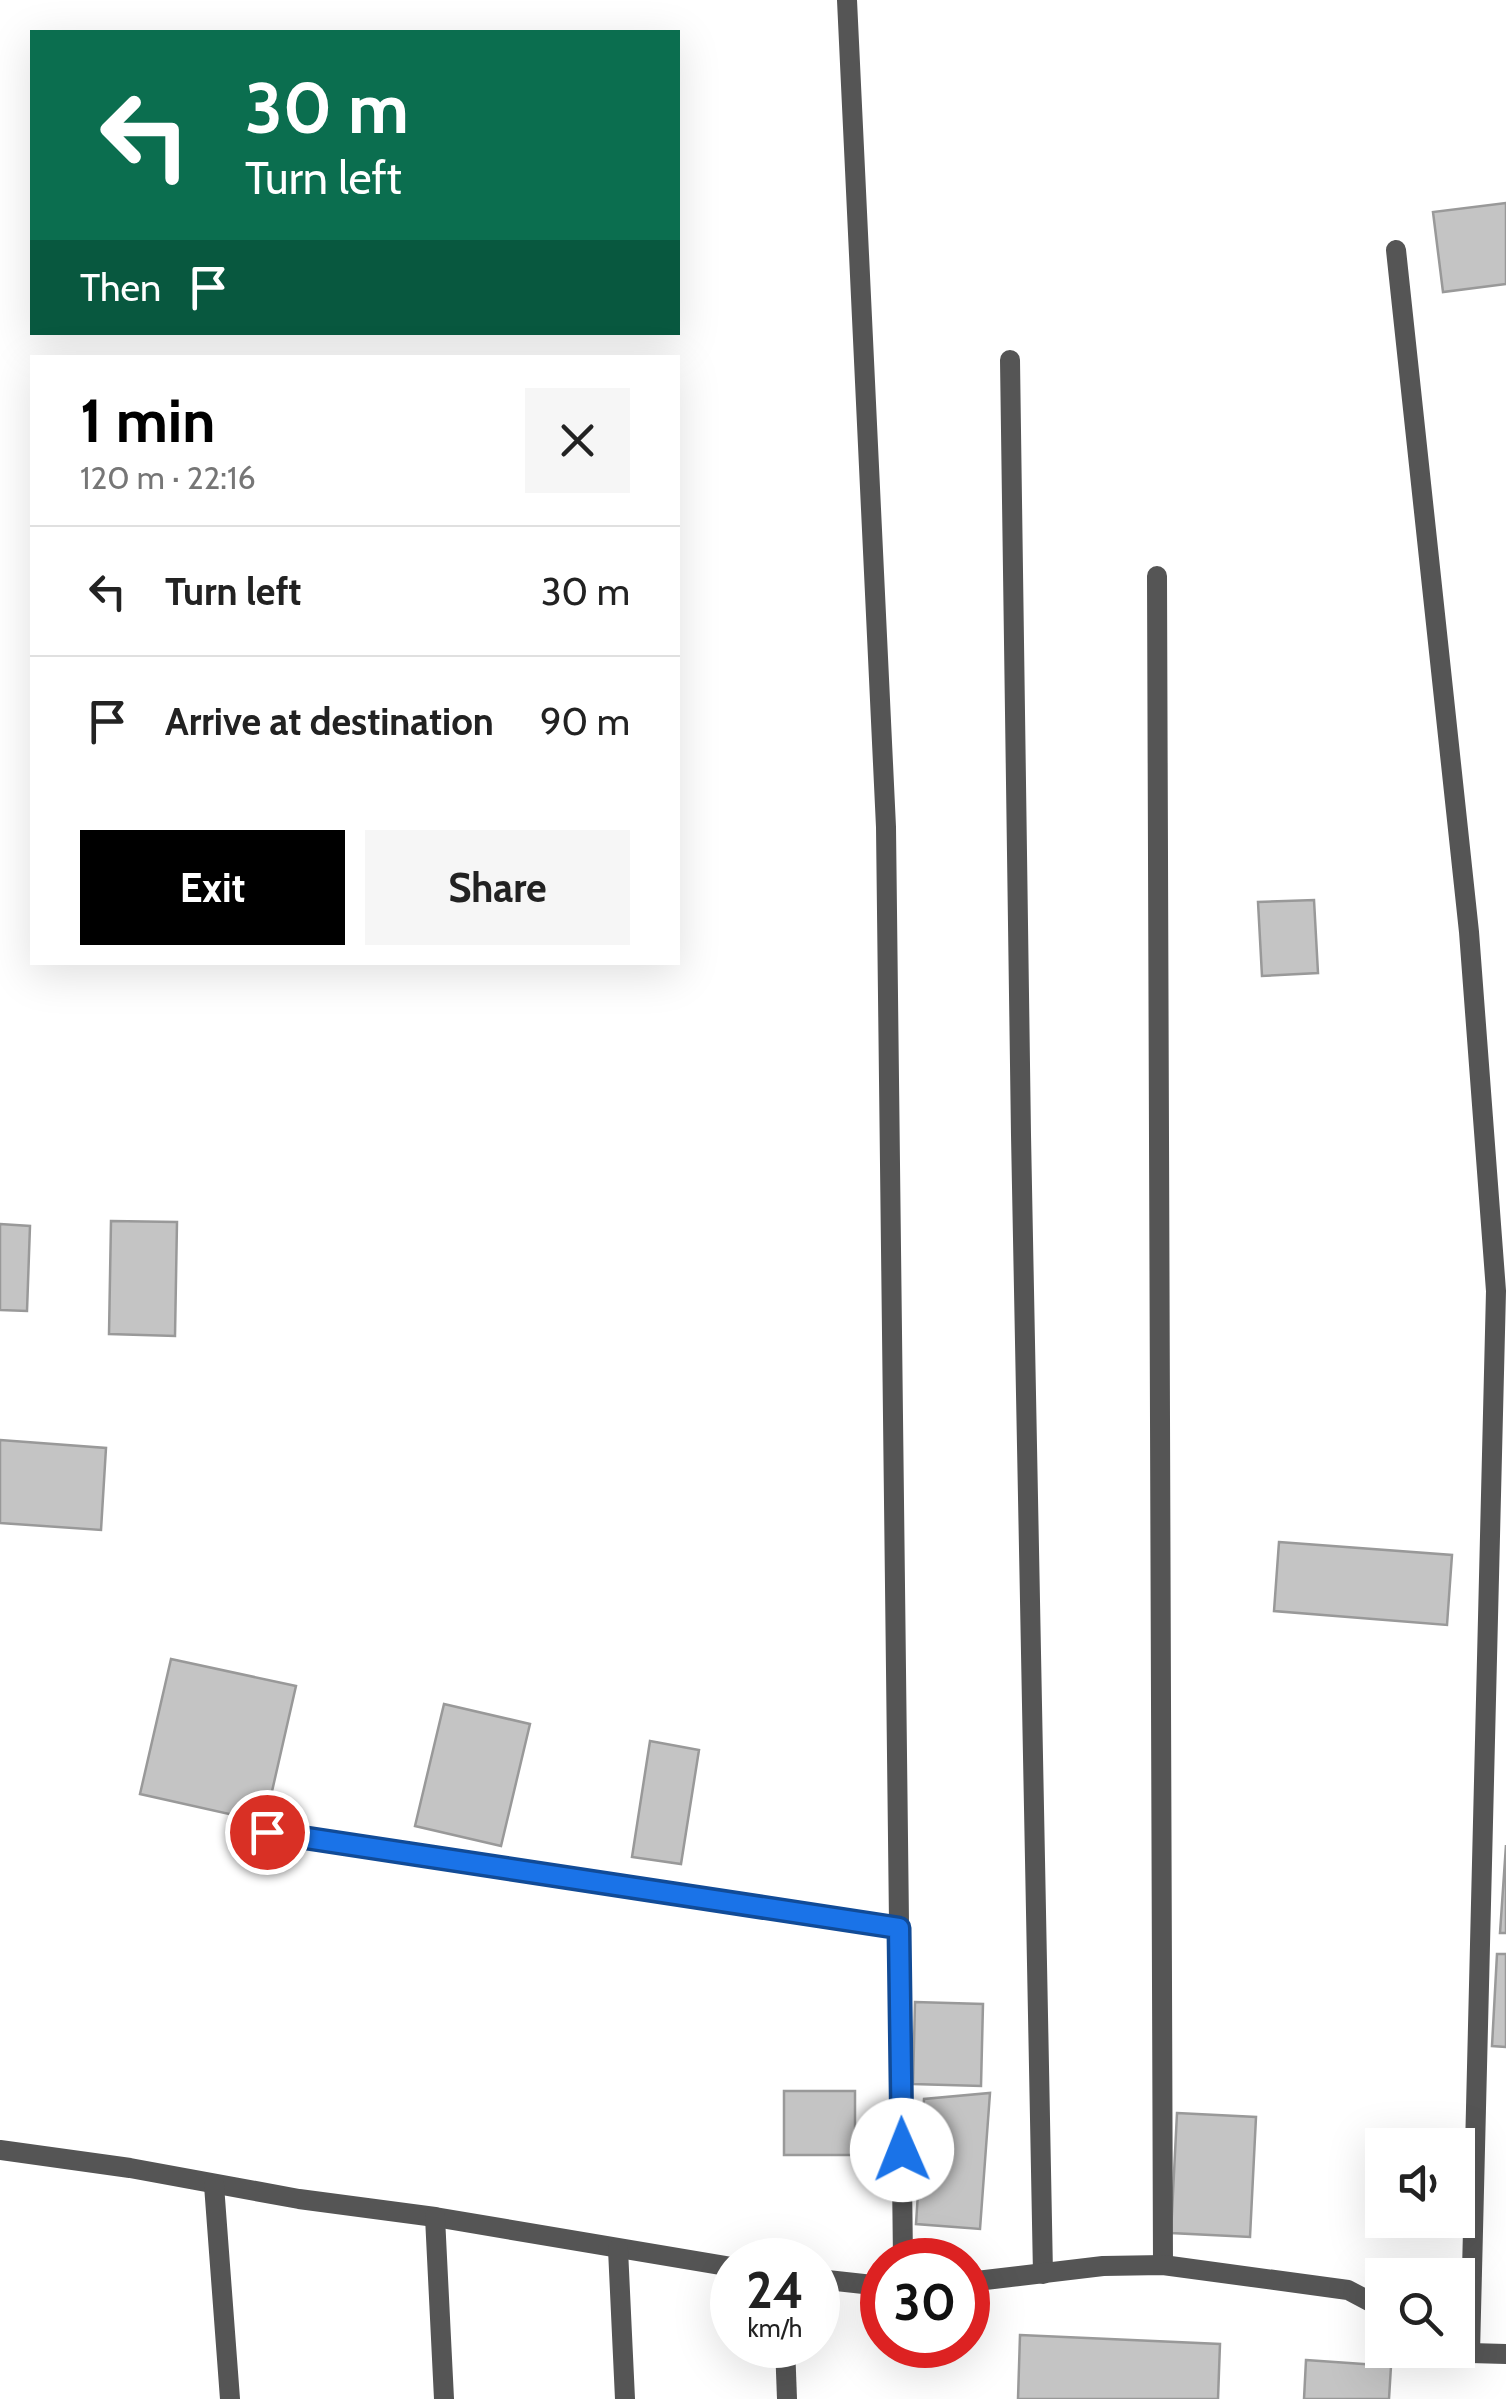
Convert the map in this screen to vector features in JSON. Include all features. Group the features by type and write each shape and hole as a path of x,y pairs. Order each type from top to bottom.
{"street":[{"path":"847,0 886,827 903,2238"},
{"path":"1396,250 1469,932 1496,1291 1467,2258"},
{"path":"1010,360 1043,2274"},
{"path":"1157,576 1163,2264"},
{"path":"267,1832 899,1928"},
{"path":"0,2150 710,2264"},
{"path":"214,2185 230,2399"},
{"path":"434,2217 444,2399"},
{"path":"618,2249 624,2399"},
{"path":"990,2280 1102,2266 1163,2264 1348,2290 1365,2299"},
{"path":"1475,2351 1506,2354"},
{"path":"785,2368 786,2399"}],"building":[{"path":"1506,203 1506,284 1443,292 1433,212"},
{"path":"1314,900 1318,973 1262,976 1258,902"},
{"path":"111,1221 177,1222 175,1336 109,1334"},
{"path":"0,1224 30,1226 27,1311 0,1310"},
{"path":"0,1440 106,1448 101,1530 0,1523"},
{"path":"1279,1542 1452,1555 1447,1625 1274,1611"},
{"path":"171,1659 296,1686 265,1822 140,1794"},
{"path":"444,1704 530,1724 501,1846 415,1826"},
{"path":"650,1741 699,1750 681,1864 632,1857"},
{"path":"1506,1845 1506,1933 1500,1933"},
{"path":"1497,1954 1506,1954 1506,2047 1492,2046"},
{"path":"915,2002 983,2004 981,2086 913,2084"},
{"path":"784,2091 855,2091 855,2155 784,2155"},
{"path":"990,2093 980,2229 916,2224 924,2099"},
{"path":"1177,2113 1256,2117 1250,2237 1171,2233"},
{"path":"1020,2335 1220,2344 1218,2399 1018,2399"},
{"path":"1306,2360 1391,2368 1389,2399 1304,2399"}],"route":[{"path":"267,1832 899,1928 902,2150"}]}
